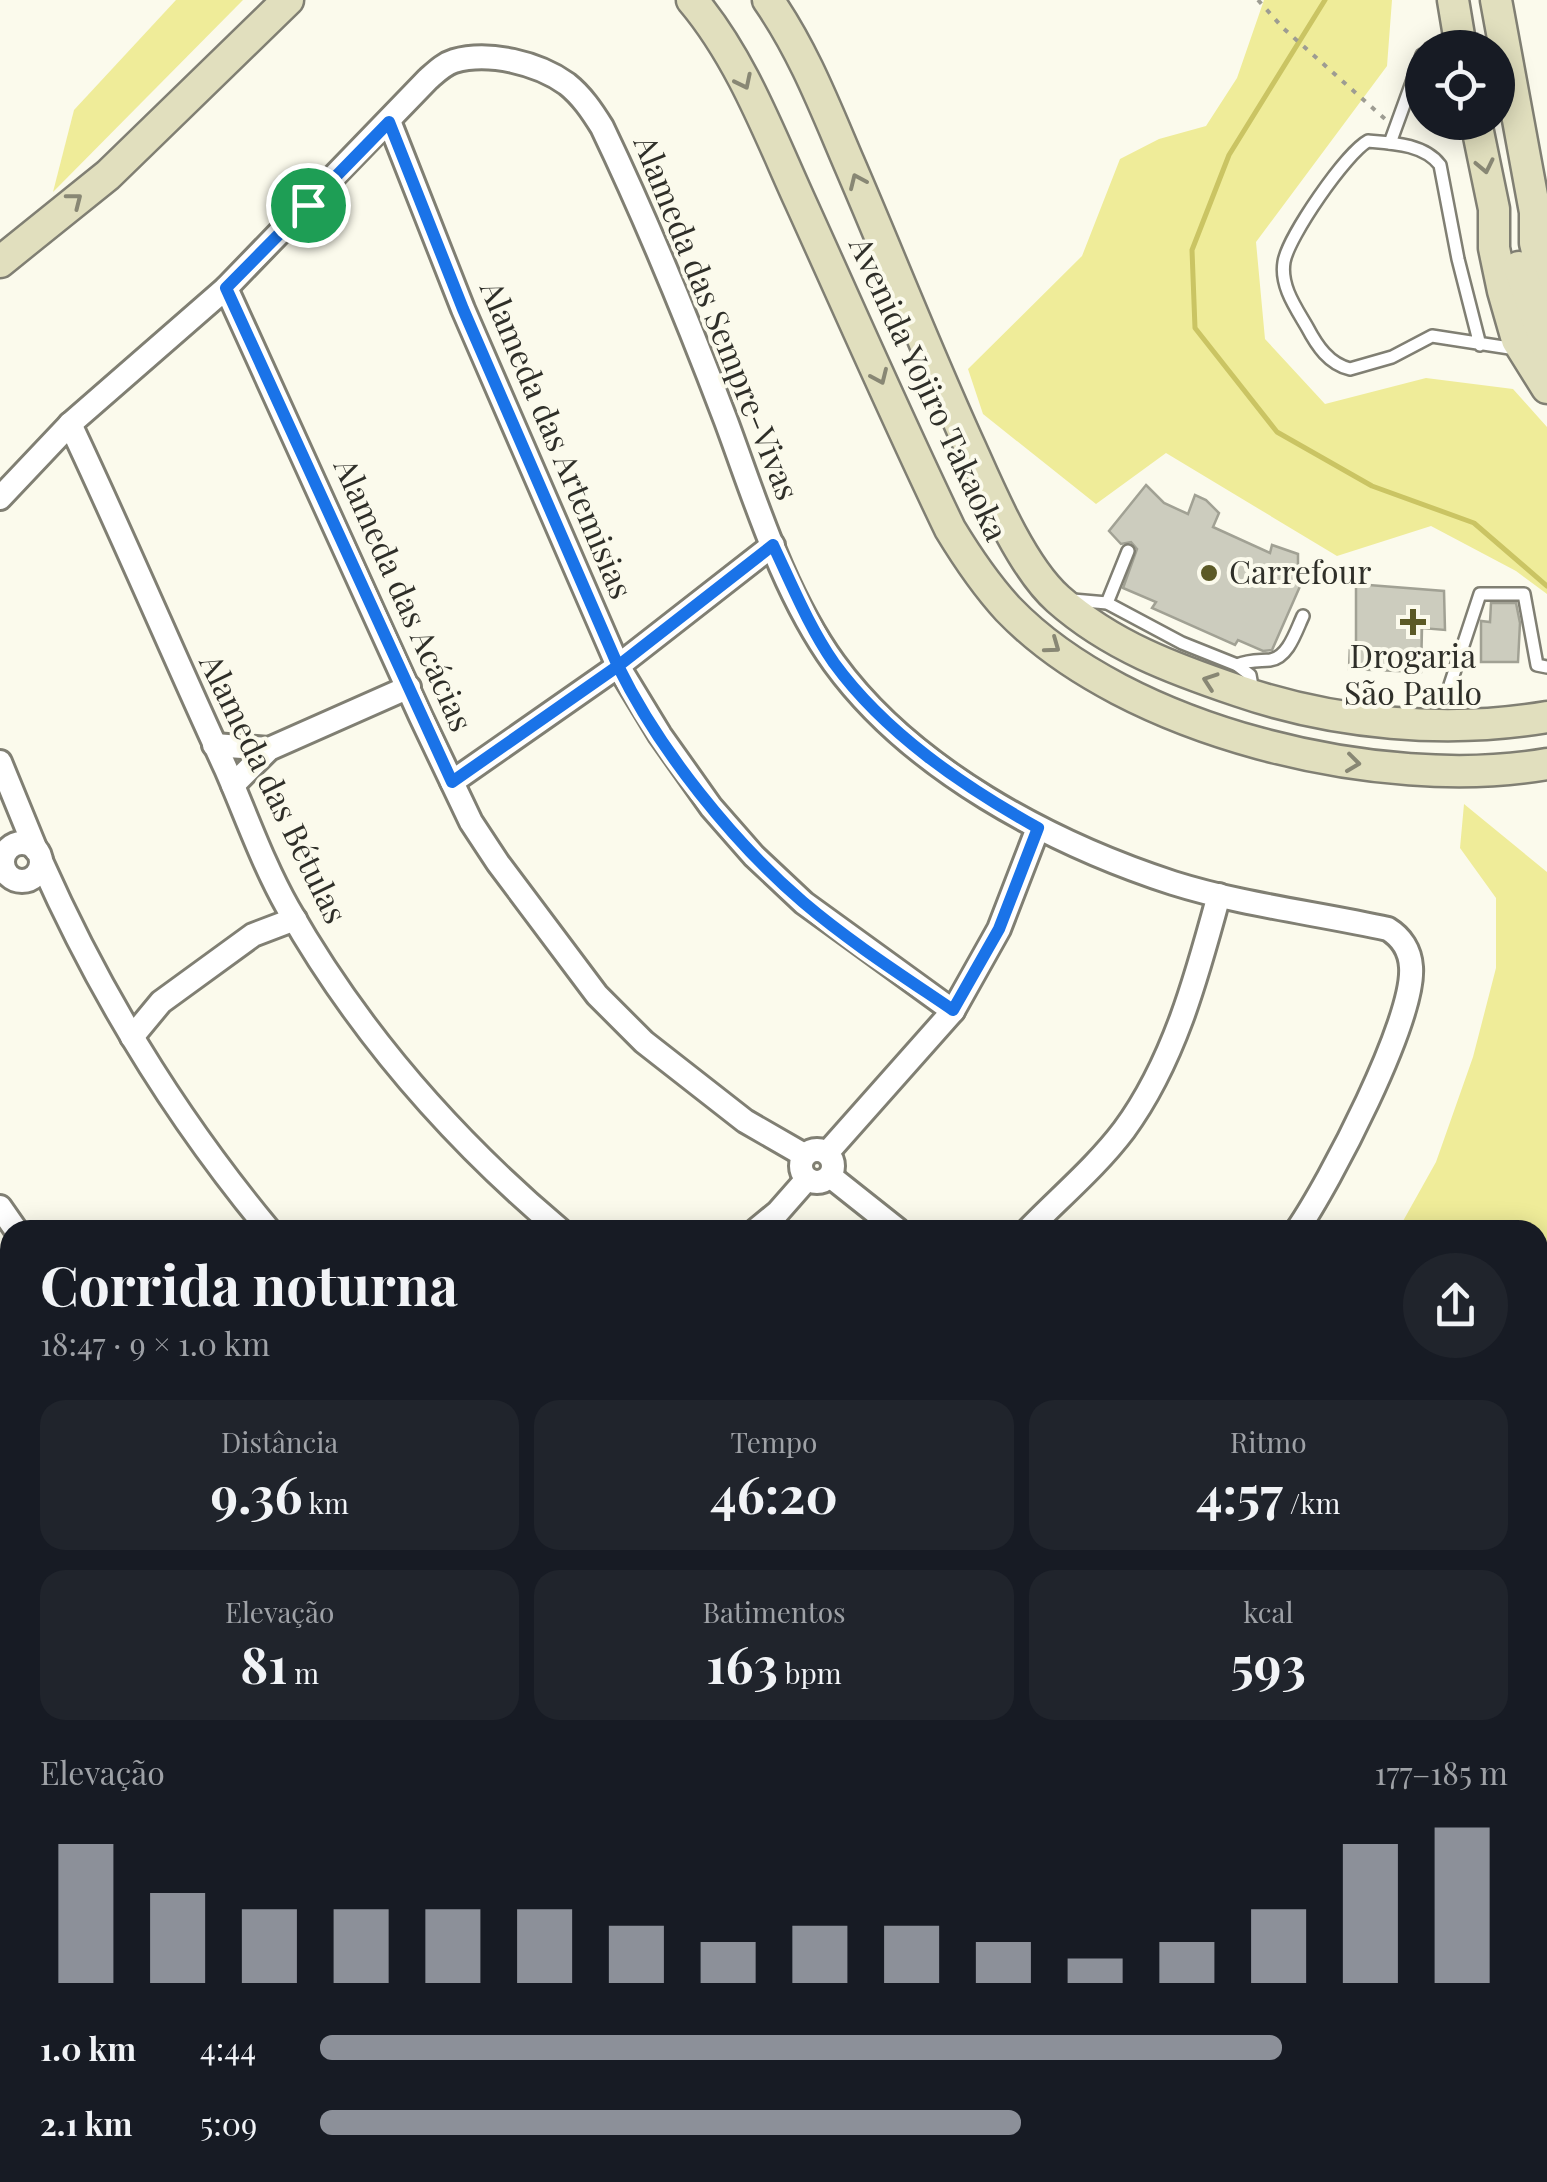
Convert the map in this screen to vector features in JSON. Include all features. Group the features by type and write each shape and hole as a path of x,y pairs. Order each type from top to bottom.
{"main road":[{"path":"0,262 108,175 288,0"},
{"name":"Avenida Yojiro Takaoka","path":"692,0 714,26 765,124 950,529 976,570 1021,620 1098,678 1138,699 1288,750 1342,762 1422,770 1465,772 1547,764"},
{"name":"Avenida Yojiro Takaoka","path":"768,0 810,73 992,498 1038,578 1058,599 1124,645 1169,668 1254,696 1351,718 1414,723 1547,716"},
{"path":"1453,0 1458,30"},
{"path":"1496,0 1541,222 1534,244 1547,292"},
{"path":"1480,140 1494,209 1512,243 1547,388"}],"street":[{"name":"Alameda das Sempre-Vivas","path":"0,498 70,424 226,288 428,78 449,62 473,57 540,68 567,84 586,102 610,143 681,304 773,545 824,646 859,693 950,772 1038,828 1173,883 1388,929 1398,935 1408,952 1411,968 1396,1028 1338,1164 1303,1220"},
{"name":"Alameda das Artemisias","path":"389,122 463,309 618,666 660,735 711,807 754,856 804,903 953,1010"},
{"name":"Alameda das Acácias","path":"226,288 452,782 498,863 597,996 644,1042 745,1121 817,1166 885,1220"},
{"name":"Alameda das Bétulas","path":"70,424 295,919 348,1002 403,1075 447,1127 549,1220"},
{"path":"452,782 618,666 773,545"},
{"path":"233,785 269,749 408,687"},
{"path":"214,745 269,749"},
{"path":"0,762 58,900 110,999 161,1087 261,1220"},
{"path":"10,870 19,805"},
{"path":"768,1220 953,1010 999,929 1038,828"},
{"path":"0,897 20,844 39,855"},
{"path":"10,870 36,875 39,855"},
{"path":"10,870 58,900"},
{"path":"253,935 280,892"},
{"path":"1038,1220 1124,1130 1149,1091 1186,1004 1220,895"},
{"path":"132,1037 161,1002 253,935 295,919"},
{"path":"110,999 132,1005 161,1002"}],"lane":[{"path":"1390,143 1405,99"},
{"path":"1480,345 1440,165 1432,155 1390,143 1368,141 1358,146 1298,233 1284,261 1290,298 1322,351 1330,360 1350,369 1392,357 1432,336 1480,345 1535,348"},
{"path":"1107,603 1128,551"},
{"path":"1448,691 1480,594 1524,594 1537,666 1547,667"},
{"path":"1058,599 1107,603 1182,643 1237,664 1250,676 1254,696"},
{"path":"1237,664 1275,660 1283,654 1304,616"}],"path":[{"path":"1258,0 1283,28 1394,128"}],"shaded area":[{"path":"176,0 243,0 53,192 74,110"},
{"path":"1264,0 1392,0 1387,66 1256,242 1265,339 1325,404 1426,378 1513,389 1547,427 1547,594 1516,571 1431,526 1337,556 1166,453 1096,504 983,414 968,369 1082,256 1120,159 1159,139 1206,126 1237,78"},
{"path":"1464,804 1547,872 1547,1220 1404,1220 1436,1162 1473,1057 1496,968 1496,898 1460,848"}],"building":[{"name":"Carrefour","path":"1146,485 1164,503 1188,514 1195,495 1219,513 1213,527 1270,553 1272,545 1298,554 1291,581 1301,584 1272,650 1263,651 1238,640 1235,645 1152,608 1156,602 1123,588 1137,549 1131,542 1121,544 1109,531"},
{"path":"1356,584 1444,591 1445,630 1422,628 1421,672 1349,669 1350,644 1356,644"},
{"path":"1491,603 1516,603 1520,623 1518,662 1481,662 1481,621 1490,622"}],"waterway":[{"path":"1325,0 1229,155 1192,250 1195,328 1277,432 1372,486 1474,523 1547,586"}],"place":[{"name":"Carrefour","path":"1209,573"},
{"name":"Drogaria São Paulo","path":"1413,622"}],"route":[{"path":"308,205 226,288 452,782 618,666 773,545 833,661 859,693 950,772 1038,828 999,929 953,1010 804,903 754,856 711,807 634,696 618,666 463,309 389,122 308,205"}]}
